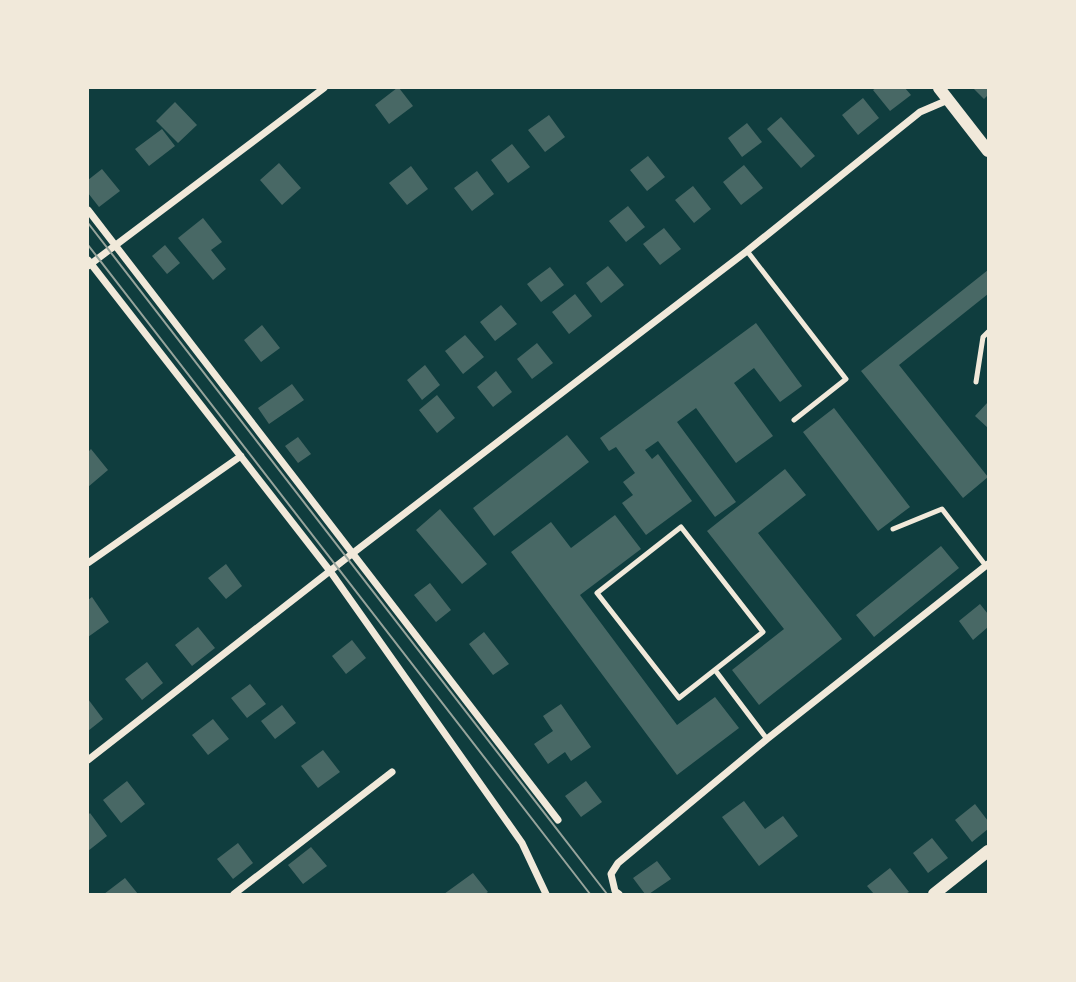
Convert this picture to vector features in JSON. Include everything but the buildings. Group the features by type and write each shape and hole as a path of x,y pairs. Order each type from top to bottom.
{"street":[{"path":"324,88 88,263 330,571 523,843 546,894"},
{"path":"939,88 989,150"},
{"path":"88,760 747,251 920,112 948,100"},
{"path":"88,211 558,820"},
{"path":"88,563 241,456"},
{"path":"619,894 615,891 611,874 618,863 767,739 987,565"},
{"path":"234,894 392,772"},
{"path":"934,894 989,851"}],"lane":[{"path":"747,251 846,379 794,420"},
{"path":"976,382 983,337 989,332"},
{"path":"893,529 942,509 987,565"},
{"path":"681,527 763,632 715,670 679,698 597,593 681,527"},
{"path":"715,670 767,739"}],"tram line":[{"path":"88,223 607,894"},
{"path":"88,245 590,894"}]}
